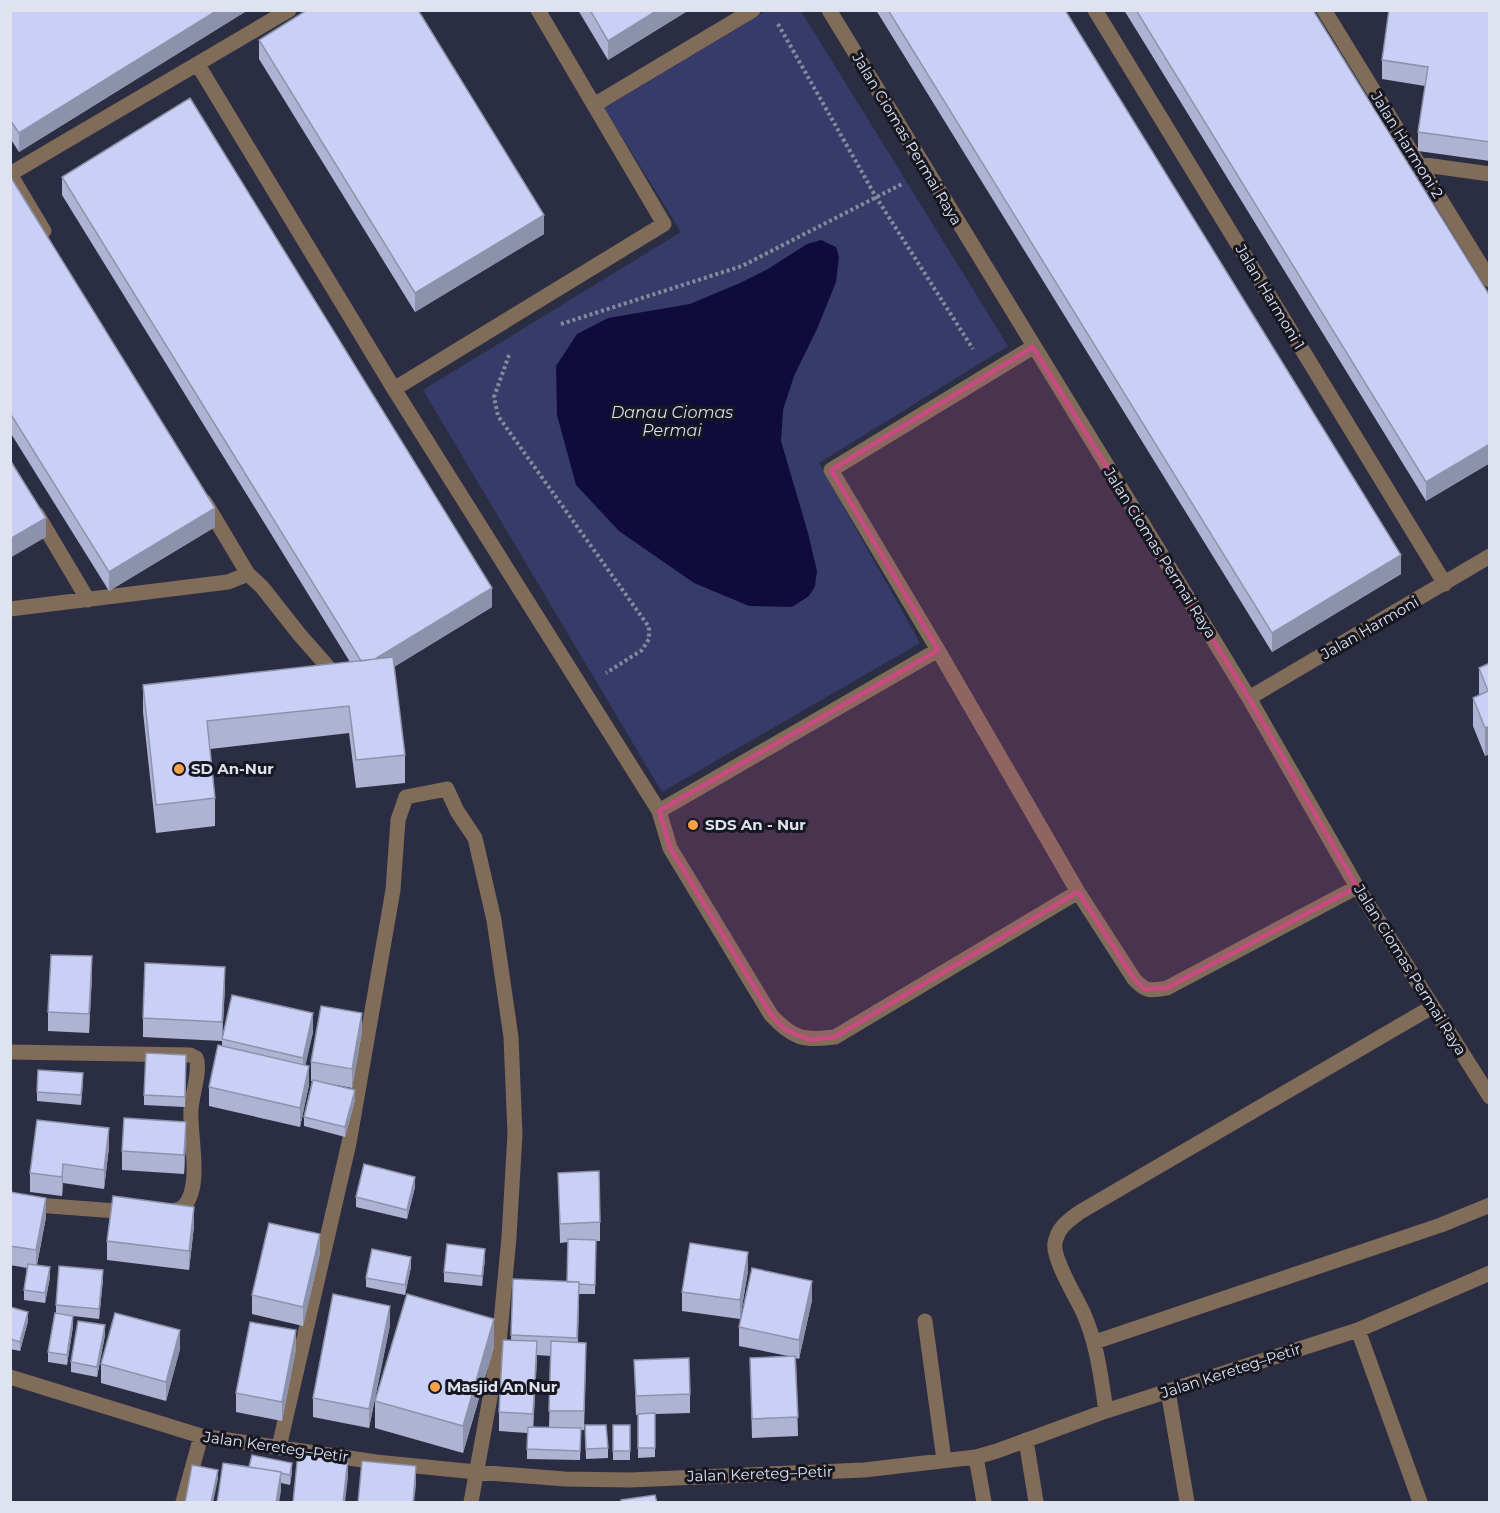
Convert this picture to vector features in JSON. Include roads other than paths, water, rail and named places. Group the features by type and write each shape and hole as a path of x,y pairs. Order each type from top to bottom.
{"street":[{"path":"53,246 10,174 289,10"},
{"path":"394,389 664,224 538,10"},
{"path":"594,105 753,10"},
{"name":"Jalan Ciomas Permai Raya","path":"829,10 1249,698 1357,887 1490,1097"},
{"name":"Jalan Harmoni 1","path":"1095,10 1445,584"},
{"name":"Jalan Harmoni 2","path":"1324,10 1490,280"},
{"path":"198,65 394,389 659,812 670,848 771,1016 785,1030 810,1040 835,1037 1078,892"},
{"path":"1418,164 1490,174"},
{"path":"1034,347 831,470 1078,892 1134,979 1144,989 1152,990 1167,988 1357,887"},
{"path":"200,493 248,574 262,587 335,675"},
{"path":"28,500 88,600"},
{"name":"Jalan Harmoni","path":"1249,698 1490,556"},
{"path":"10,609 228,582 248,574"},
{"path":"659,812 938,650"},
{"path":"279,1447 350,1143 393,890 398,820 406,796 447,789 457,812 475,838 494,920 512,1048 515,1134 498,1354 471,1503"},
{"path":"1106,1411 1095,1342 1054,1245 1062,1225 1080,1212 1432,1007"},
{"path":"10,1052 190,1055 196,1058 198,1069 192,1094 190,1118 194,1147 193,1180 184,1206 179,1209 150,1212 114,1212 10,1203"},
{"path":"1095,1342 1441,1225 1490,1205"},
{"name":"Jalan Kereteg–Petir","path":"10,1377 201,1436 376,1461 476,1472 565,1479 630,1480 864,1470 976,1457 1106,1411 1358,1330 1489,1274"},
{"path":"925,1321 944,1460"},
{"path":"1358,1330 1420,1503"},
{"path":"1168,1391 1187,1503"},
{"path":"183,1503 201,1436"},
{"path":"1026,1440 1036,1503"},
{"path":"976,1457 984,1503"}],"water":[{"name":"Danau Ciomas Permai","path":"821,240 836,247 839,257 836,282 817,329 794,376 783,410 781,441 817,571 815,586 809,596 792,607 749,606 694,583 619,531 576,485 557,415 556,366 577,334 608,318 690,304 740,283 768,269 807,244"}],"place":[{"name":"SD An-Nur","path":"179,769"},
{"name":"SDS An - Nur","path":"693,825"},
{"name":"Masjid An Nur","path":"435,1387"}]}
